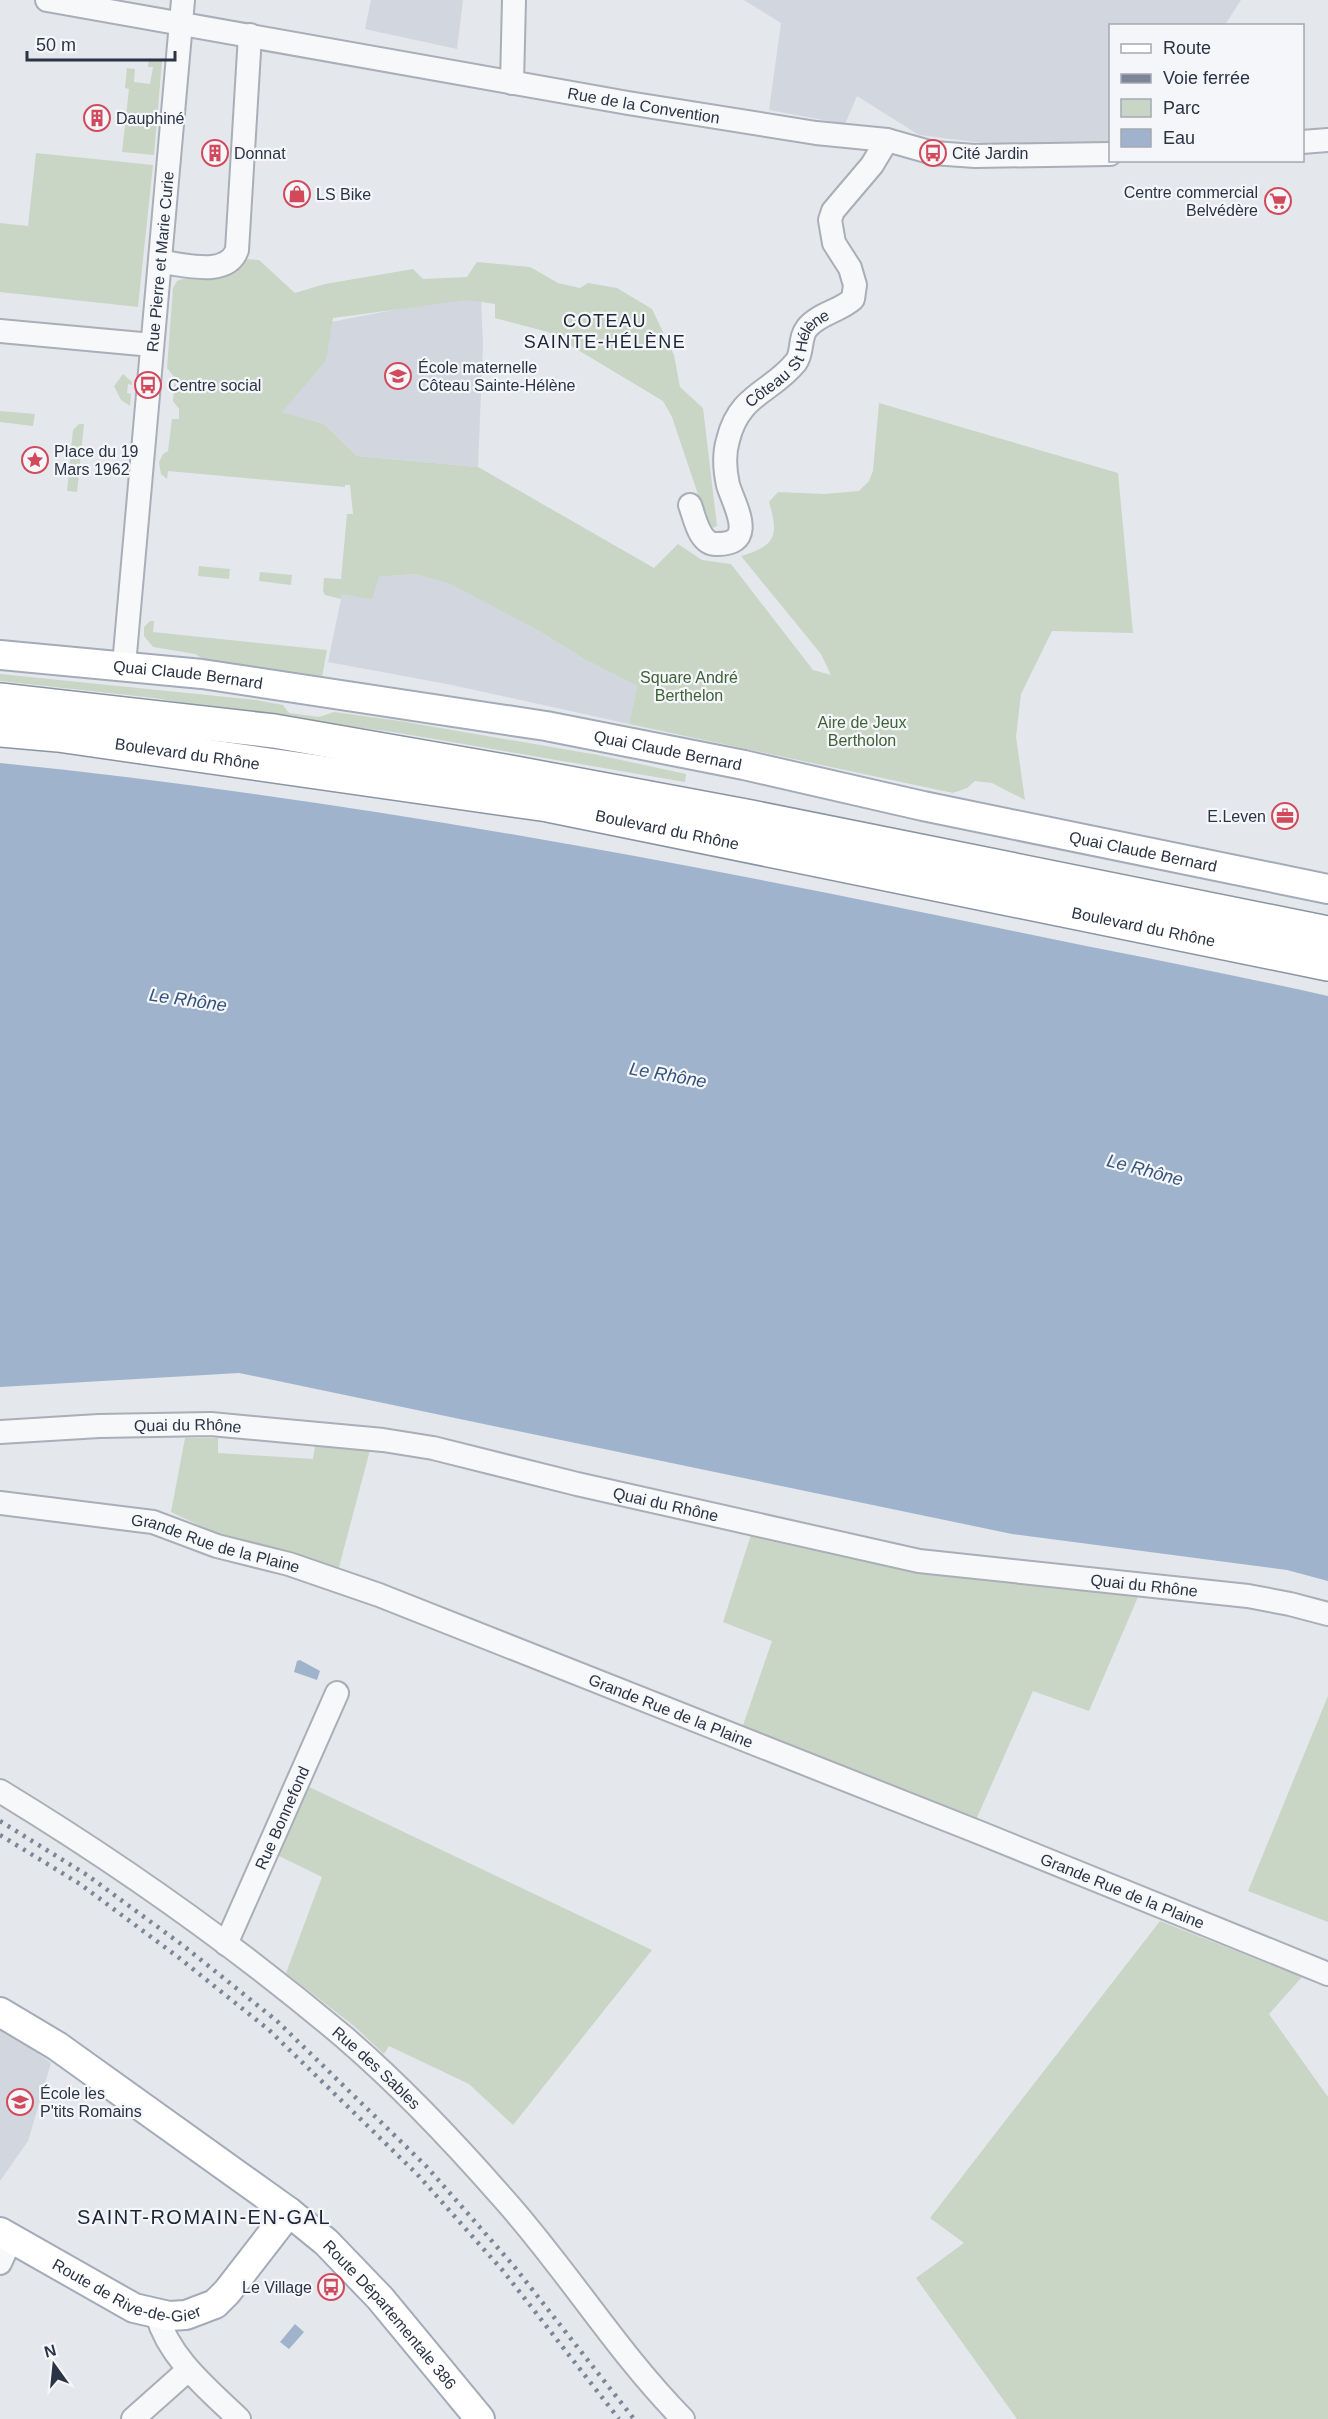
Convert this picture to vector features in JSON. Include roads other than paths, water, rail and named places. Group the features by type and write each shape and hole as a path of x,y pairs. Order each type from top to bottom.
{"highway":[{"name":"Boulevard du Rhône","path":"0,700 274,731 487,768 763,820 1328,933"},
{"name":"Boulevard du Rhône","path":"0,730 58,735 548,805 1328,964"}],"main road":[{"name":"Quai Claude Bernard","path":"0,655 124,665 452,710 546,726 744,765 923,806 1328,889"},
{"name":"Route Départementale 386","path":"0,2012 19,2025 41,2035 289,2212 348,2264 380,2298 480,2419"},
{"name":"Route de Rive-de-Gier","path":"4,2245 135,2308 157,2315 186,2315 215,2304 227,2292 289,2212"}],"street":[{"name":"Rue de la Convention","path":"47,0 512,83 816,133 887,140 933,153 975,156 1109,154"},
{"name":"Rue Pierre et Marie Curie","path":"124,665 183,0"},
{"path":"512,83 514,0"},
{"path":"161,262 213,267 225,264 234,257 237,250 250,35"},
{"name":"Côteau St Hélène","path":"690,505 702,538 710,544 732,541 738,535 742,526 741,520 728,484 726,470 728,440 740,412 752,397 779,379 798,360 807,327 821,317 844,307 853,299 855,285 850,268 834,243 830,220 833,211 872,165 887,140"},
{"path":"1304,142 1328,140"},
{"path":"0,331 152,345"},
{"name":"Quai du Rhône","path":"0,1432 99,1426 211,1424 383,1440 433,1449 919,1561 1248,1596 1328,1614"},
{"name":"Grande Rue de la Plaine","path":"0,1503 153,1522 217,1546 289,1564 379,1594 1328,1974"},
{"name":"Rue Bonnefond","path":"226,1944 337,1693"},
{"name":"Rue des Sables","path":"0,1791 131,1874 226,1944 345,2038 431,2120 503,2197 640,2371 683,2419"},
{"path":"157,2315 162,2331 188,2370 238,2419"},
{"path":"133,2419 188,2370"}],"water":[{"name":"Le Rhône","path":"0,763 257,794 513,834 769,881 1328,996 1328,1581 1287,1570 1012,1534 239,1373 0,1387"},
{"path":"300,1660 320,1671 317,1680 294,1672 297,1661"},
{"path":"295,2324 304,2332 289,2349 280,2342"}],"railway":[{"path":"0,1821 87,1875 185,1947 277,2021 426,2166 513,2265 634,2419"},
{"path":"0,1835 80,1884 178,1957 269,2030 417,2174 504,2272 619,2419"}],"place":[{"name":"Dauphiné","path":"97,118"},
{"name":"Donnat","path":"215,153"},
{"name":"Cité Jardin","path":"933,153"},
{"name":"LS Bike","path":"297,194"},
{"name":"Centre commercial Belvédère","path":"1278,201"},
{"name":"École maternelle Côteau Sainte-Hélène","path":"398,376"},
{"name":"Centre social","path":"148,385"},
{"name":"Place du 19 Mars 1962","path":"35,460"},
{"name":"E.Leven","path":"1285,816"},
{"name":"École les P'tits Romains","path":"20,2102"},
{"name":"Le Village","path":"331,2287"}],"district":[{"name":"COTEAU SAINTE-HÉLÈNE","path":"605,331"},
{"name":"SAINT-ROMAIN-EN-GAL","path":"204,2217"}],"park label":[{"name":"Square André Berthelon","path":"689,686"},
{"name":"Aire de Jeux Bertholon","path":"862,731"}]}
